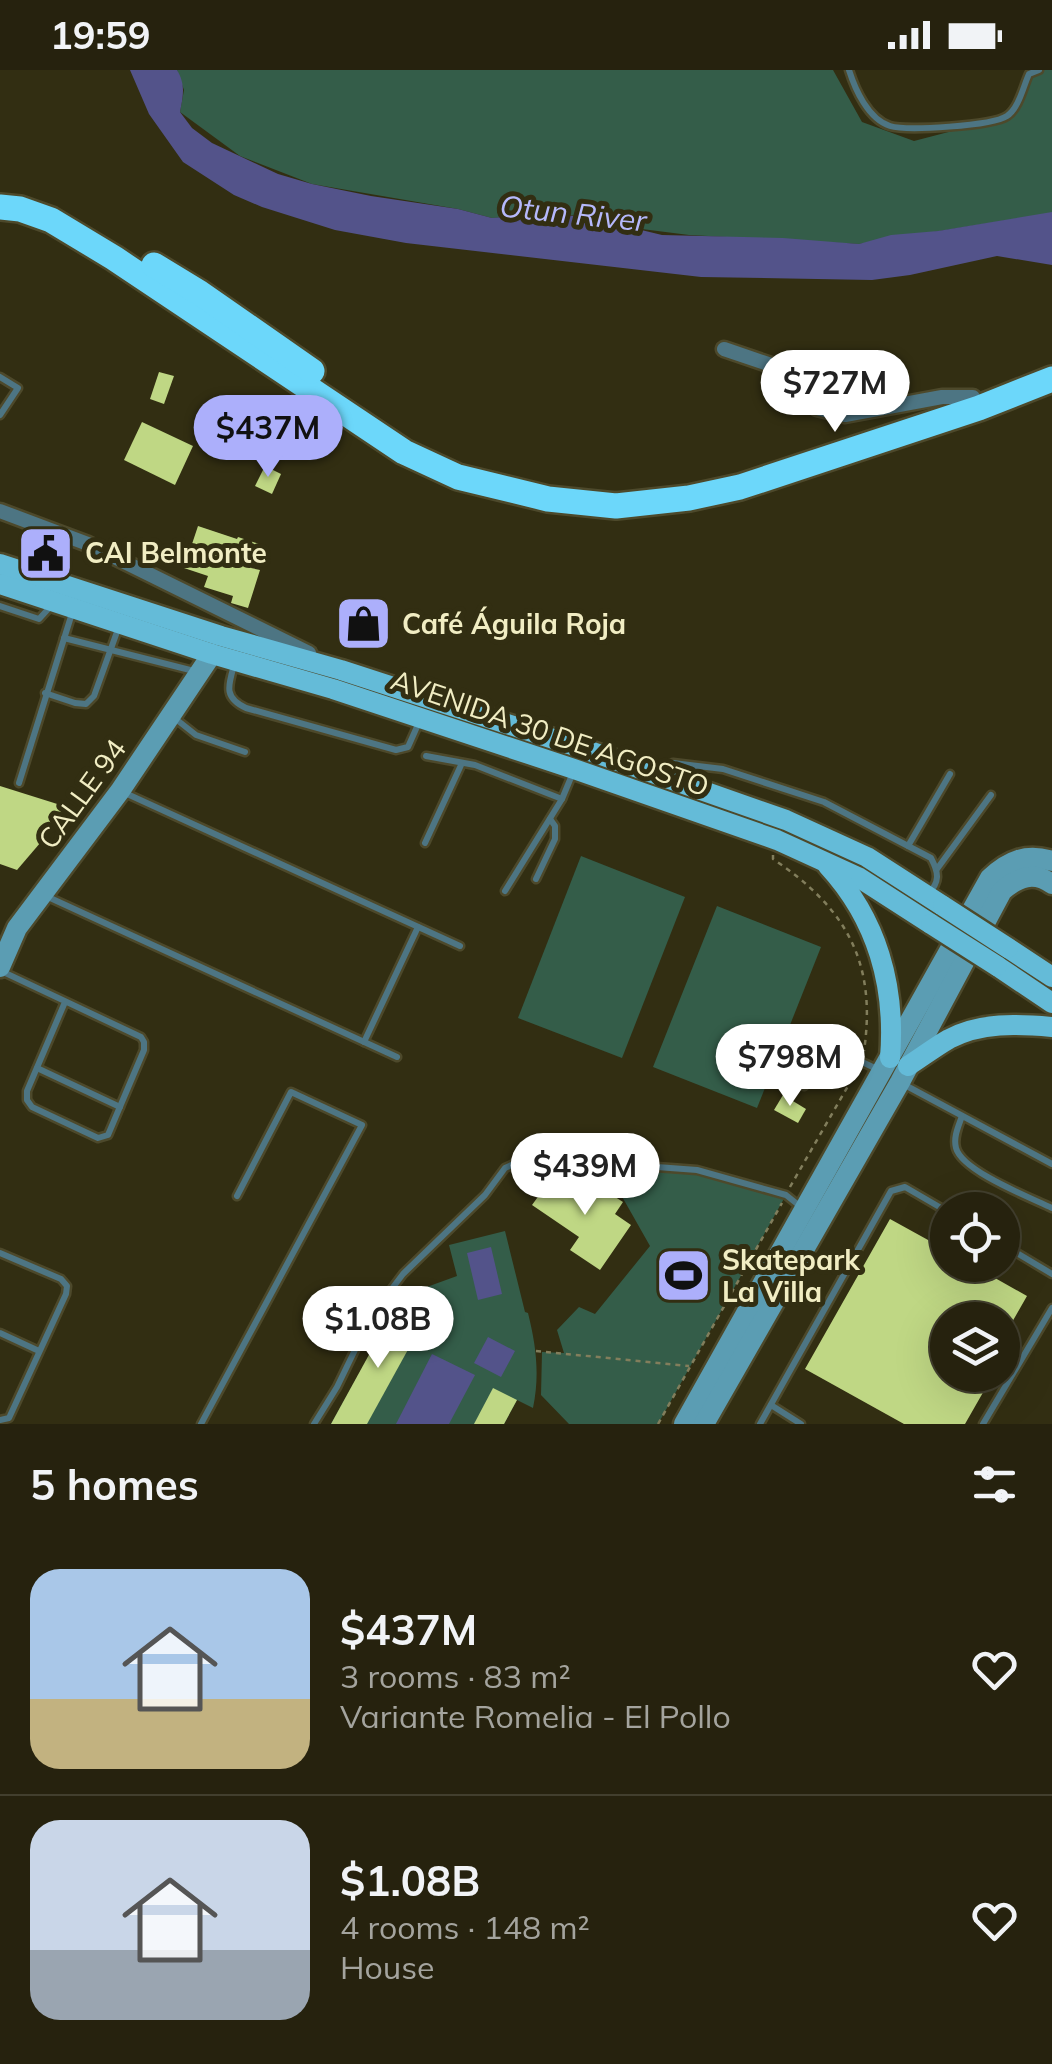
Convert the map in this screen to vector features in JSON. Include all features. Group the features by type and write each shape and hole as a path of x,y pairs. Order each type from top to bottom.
{"highway":[{"path":"0,204 32,201 86,224 200,293 354,402 414,439 458,460 534,481 638,490 710,479 972,397 1040,383"},
{"path":"0,204 51,220 98,248 417,458 458,476 548,500 616,506 740,487 978,408 1040,383"}],"main road":[{"name":"AVENIDA 30 DE AGOSTO","path":"0,564 649,771 834,840 866,857 1003,957 1052,1003"},
{"name":"AVENIDA 30 DE AGOSTO","path":"0,584 574,769 777,840 934,908"},
{"path":"823,861 848,890 876,942 890,999 895,1070 970,1030 1024,1024 1052,1028"},
{"name":"AVENIDA 30 DE AGOSTO","path":"1003,957 1052,976"}],"street":[{"path":"724,349 771,365 802,388 817,408 830,412 846,415 942,397 972,397"},
{"path":"0,511 88,544 341,670"},
{"name":"CALLE 94","path":"0,969 10,925 42,894 120,791 212,654"},
{"path":"704,1424 819,1226 990,878 1004,865 1021,858 1039,856 1052,861"},
{"path":"684,1424 804,1210 895,1070 1002,890 1024,876 1036,876 1052,884"}],"lane":[{"path":"849,70 872,115 890,126 932,127 985,123 1006,117 1015,107 1029,74 1039,70"},
{"path":"0,377 18,388 0,415"},
{"path":"0,606 39,618 64,605 64,638 19,783"},
{"path":"46,693 86,704 94,696 120,624"},
{"path":"64,638 199,672"},
{"path":"235,661 230,694 234,702 246,708 396,750 408,747 420,718"},
{"path":"171,715 196,735 245,752"},
{"path":"475,764 484,739"},
{"path":"426,756 475,764 562,799"},
{"path":"425,843 462,763"},
{"path":"649,771 673,764 723,769 824,802 930,858 937,870"},
{"path":"505,892 562,799 574,769"},
{"path":"908,846 950,774"},
{"path":"120,791 460,946"},
{"path":"934,908 937,870 991,795"},
{"path":"536,879 555,839 555,826 550,818"},
{"path":"42,894 396,1057"},
{"path":"364,1042 418,927"},
{"path":"0,969 141,1037 144,1042 108,1135 98,1138 32,1107 27,1100 65,1002"},
{"path":"804,1086 829,1050 842,1052 895,1070 962,1116 1052,1164"},
{"path":"38,1068 120,1107"},
{"path":"200,1424 362,1125 291,1092 237,1196"},
{"path":"962,1116 956,1149 966,1165 1052,1208"},
{"path":"314,1424 372,1315 403,1274 485,1195 506,1168 518,1162 536,1158 697,1170 786,1195 819,1226"},
{"path":"760,1424 890,1190 906,1187 930,1201"},
{"path":"0,1253 61,1279 68,1286 8,1418 0,1420"},
{"path":"1020,1255 1052,1274"},
{"path":"983,1424 1052,1308"},
{"path":"0,1334 39,1351"},
{"path":"771,1406 801,1424"}],"path":[{"path":"658,1424 862,1061 868,1010 855,945 828,906 798,876 772,859 777,840"},
{"path":"536,1351 690,1366"}],"green space":[{"path":"177,70 833,70 862,122 914,141 1006,117 1029,74 1052,70 1052,213 859,244 689,235 566,214 492,218 312,184 240,156 180,112 184,90"},
{"path":"581,856 685,897 622,1058 518,1018"},
{"path":"717,906 821,947 757,1108 653,1067"},
{"name":"Skatepark La Villa","path":"603,1163 697,1170 786,1195 658,1424 569,1424 541,1395 542,1352 564,1353 557,1330 579,1307 595,1314 650,1246"},
{"path":"505,1231 533,1337 537,1372 533,1408 517,1400 504,1424 331,1424 402,1296 457,1276 449,1245"}],"shaded area":[{"path":"130,70 177,70 183,86 180,112 192,128 212,143 278,174 312,184 492,218 551,213 662,235 859,244 891,235 1052,212 1052,265 997,256 872,280 701,277 406,243 335,230 234,195 183,162 149,114"},
{"path":"491,1247 502,1294 478,1300 467,1253"},
{"path":"488,1337 515,1351 501,1377 474,1363"},
{"path":"432,1354 475,1375 449,1424 396,1424"}],"building":[{"path":"159,372 174,376 164,404 150,399"},
{"path":"142,422 193,446 175,485 124,460"},
{"path":"265,466 281,474 272,494 255,486"},
{"path":"198,526 259,544 251,568 260,570 248,608 231,603 233,596 204,587 208,576 184,568"},
{"name":"Café Águila Roja","path":"363,600 384,611 364,649 342,637"},
{"path":"0,786 70,808 17,870 0,864"},
{"path":"783,1095 806,1109 798,1123 774,1110"},
{"path":"556,1172 591,1196 598,1186 623,1202 615,1214 631,1225 600,1270 570,1250 579,1237 532,1205"},
{"path":"890,1219 930,1241 930,1282 1002,1282 1027,1296 1020,1308 1020,1302 930,1302 930,1392 983,1392 965,1424 904,1424 805,1369"},
{"path":"393,1311 421,1326 367,1424 331,1424"},
{"path":"493,1388 517,1400 504,1424 474,1424"}],"place":[{"name":"CAI Belmonte","path":"46,553"},
{"name":"Café Águila Roja","path":"363,624"},
{"name":"Skatepark La Villa","path":"683,1276"}],"water label":[{"name":"Otun River","path":"573,214"}]}
